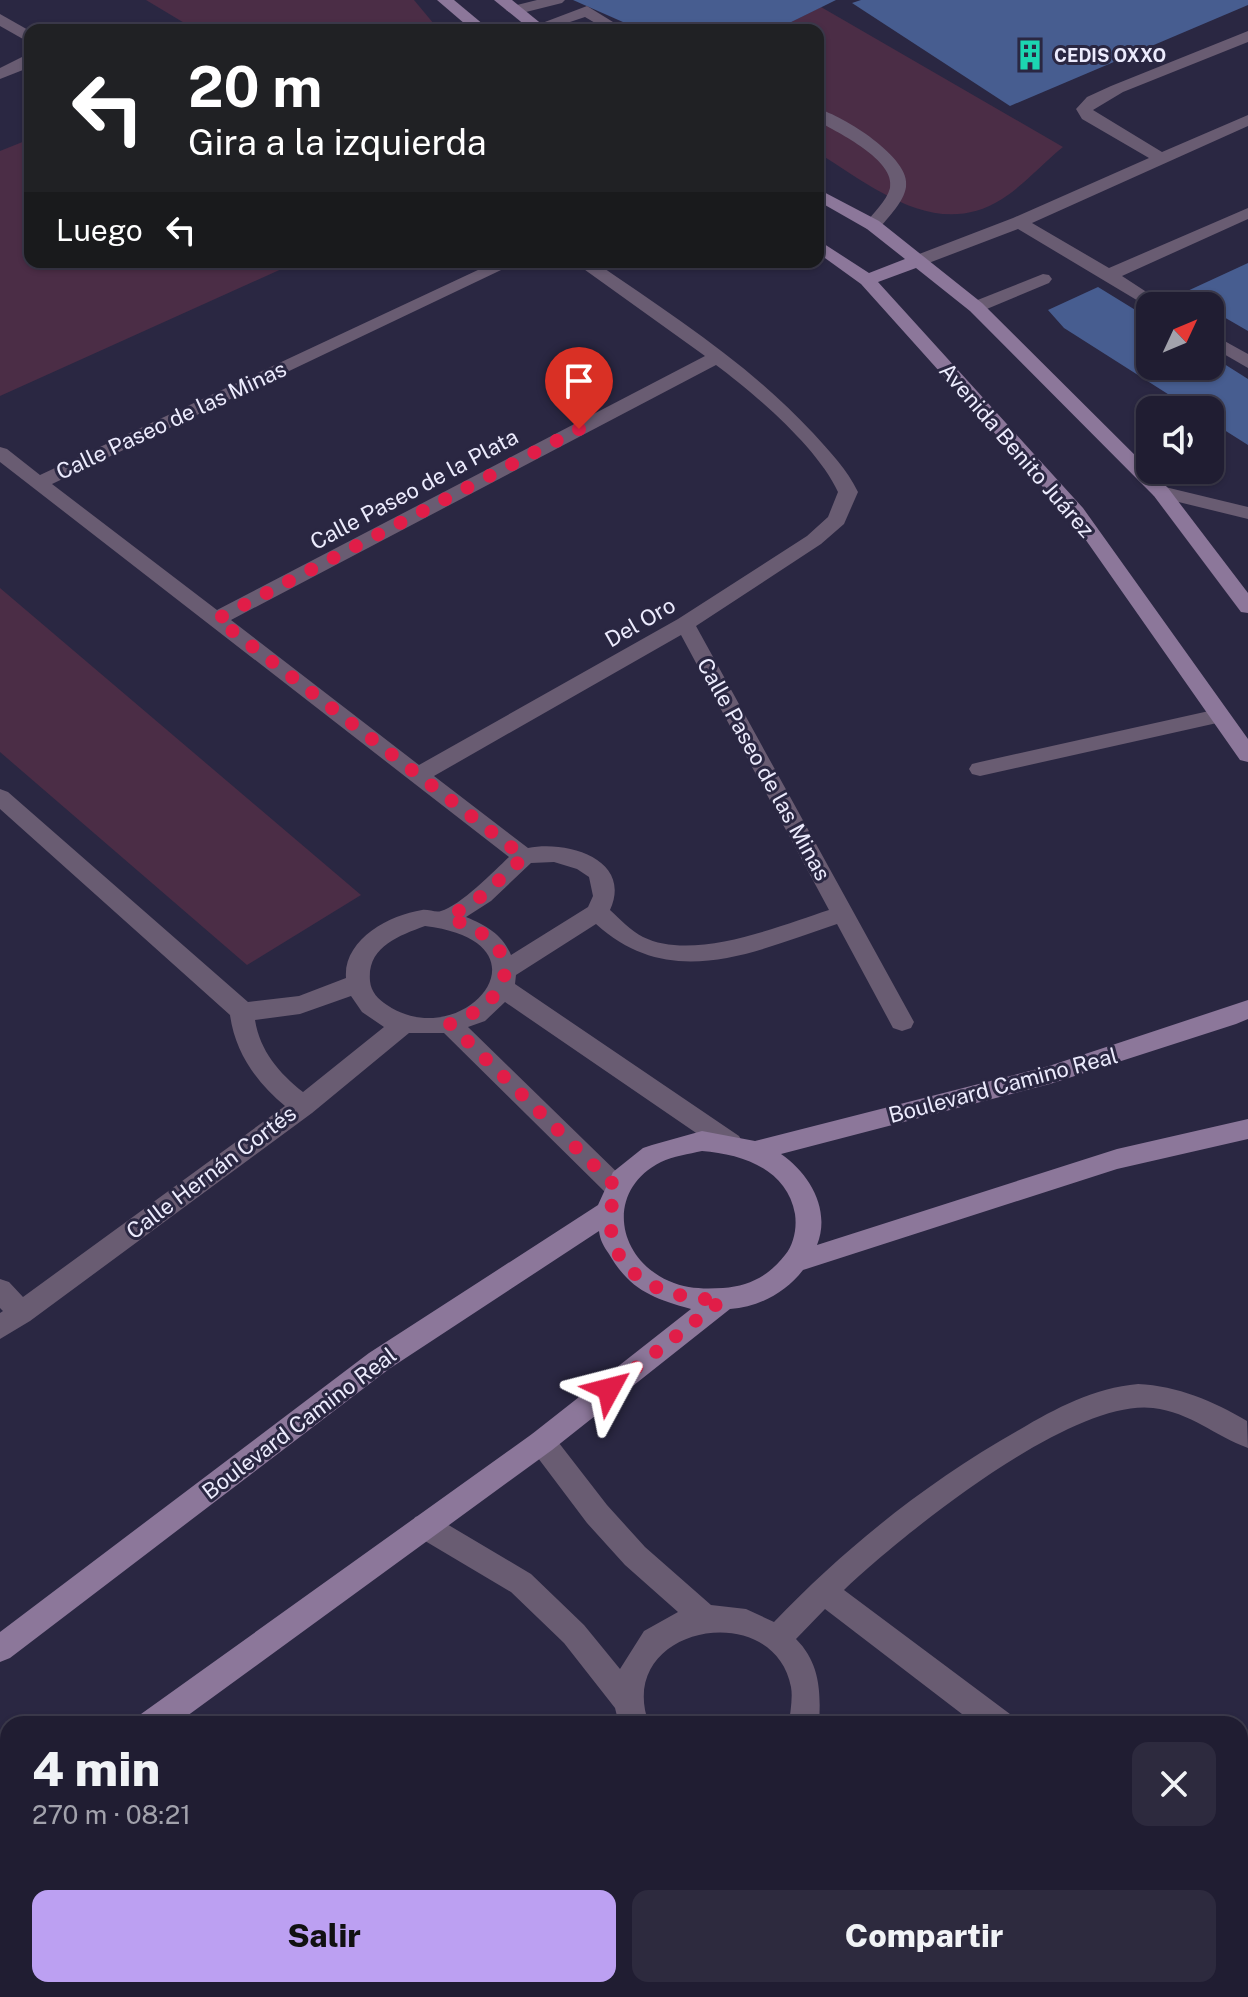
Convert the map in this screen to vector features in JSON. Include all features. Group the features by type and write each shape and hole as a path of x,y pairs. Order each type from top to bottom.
{"street":[{"path":"445,0 475,24"},
{"path":"508,5 557,0"},
{"path":"565,0 608,24"},
{"path":"508,5 533,24"},
{"path":"552,24 587,11"},
{"path":"0,19 24,34"},
{"path":"1162,159 1088,116 1084,109 1093,100 1117,89 1248,36"},
{"path":"0,74 24,63"},
{"path":"824,118 887,158 896,168 898,188 873,225"},
{"path":"867,280 1019,222 1248,120"},
{"path":"824,197 873,225 976,307 1161,492 1248,607"},
{"path":"1109,275 1248,213"},
{"path":"1019,222 1136,292"},
{"name":"Avenida Benito Juárez","path":"824,249 867,280 1076,512 1248,755"},
{"name":"Calle Paseo de las Minas","path":"496,268 40,482 524,857"},
{"path":"592,268 719,356"},
{"path":"976,307 1043,279"},
{"path":"1224,347 1248,362"},
{"name":"Del Oro","path":"419,775 685,624 814,540 837,520 848,492 842,478 785,413 719,356"},
{"name":"Calle Paseo de la Plata","path":"217,619 719,356"},
{"path":"0,453 40,482"},
{"path":"1161,492 1248,513"},
{"name":"Calle Paseo de las Minas","path":"685,624 902,1022"},
{"path":"980,769 1218,716"},
{"path":"0,797 242,1011 270,1012 297,1008 356,984"},
{"path":"448,918 483,895 524,857 537,852 574,857 590,866 599,876 604,890 597,912 503,979 490,1003 472,1016 450,1024 404,1024 381,1015 365,1001 356,984 356,966 363,949 379,934 400,923 424,918 448,918 471,925 489,937 501,952 503,979"},
{"path":"597,912 635,943 668,952 697,953 749,943 843,914"},
{"path":"503,979 742,1147 777,1164 795,1180 806,1200 810,1221 807,1242 797,1262"},
{"name":"Boulevard Camino Real","path":"742,1147 1050,1075 1248,1009"},
{"name":"Calle Hernán Cortés","path":"11,1320 303,1106 262,1069 243,1029 242,1011"},
{"path":"303,1106 404,1024"},
{"path":"450,1024 612,1200"},
{"path":"742,1147 689,1143 651,1154 630,1169 612,1200 610,1235 621,1258 638,1277 663,1291 691,1300 722,1300 765,1289 797,1262 1117,1159 1248,1129"},
{"name":"Boulevard Camino Real","path":"0,1649 379,1361 612,1200"},
{"path":"0,1290 11,1320"},
{"path":"163,1716 542,1442 722,1300"},
{"path":"778,1638 822,1590 899,1521 982,1462 1070,1415 1111,1399 1152,1396 1189,1405 1248,1436"},
{"path":"542,1442 597,1514 635,1556 704,1617"},
{"path":"425,1526 521,1583 574,1634 631,1714"},
{"path":"822,1590 988,1716"},
{"path":"631,1714 630,1679 640,1656 657,1636 679,1624 704,1617 730,1617 755,1625 778,1638 795,1658 806,1682 806,1716"}],"shaded area":[{"path":"146,0 414,0 434,24 186,24"},
{"path":"821,7 1063,147 1002,199 977,210 953,214 930,212 883,194 824,157 824,24 787,24"},
{"path":"24,141 24,268 284,268 0,396 0,151"},
{"path":"0,588 361,895 247,965 0,752"}],"building":[{"path":"573,0 836,0 787,24 627,24"},
{"name":"CEDIS OXXO","path":"861,0 1248,0 1248,5 1010,106 852,3"},
{"path":"1248,263 1248,331 1224,317 1224,292 1185,292"},
{"path":"1098,287 1136,310 1136,374 1064,328 1048,310"},
{"path":"1224,364 1248,379 1248,445 1224,430 1224,396 1171,396 1146,380 1224,380"}],"place":[{"name":"CEDIS OXXO","path":"1030,55"}],"route":[{"path":"579,429 217,619 524,857 483,895 448,918 471,925 489,937 501,952 505,970 501,987 490,1003 472,1016 450,1024 616,1187 608,1212 610,1235 621,1258 638,1277 663,1291 691,1300 722,1300 609,1389"}]}
